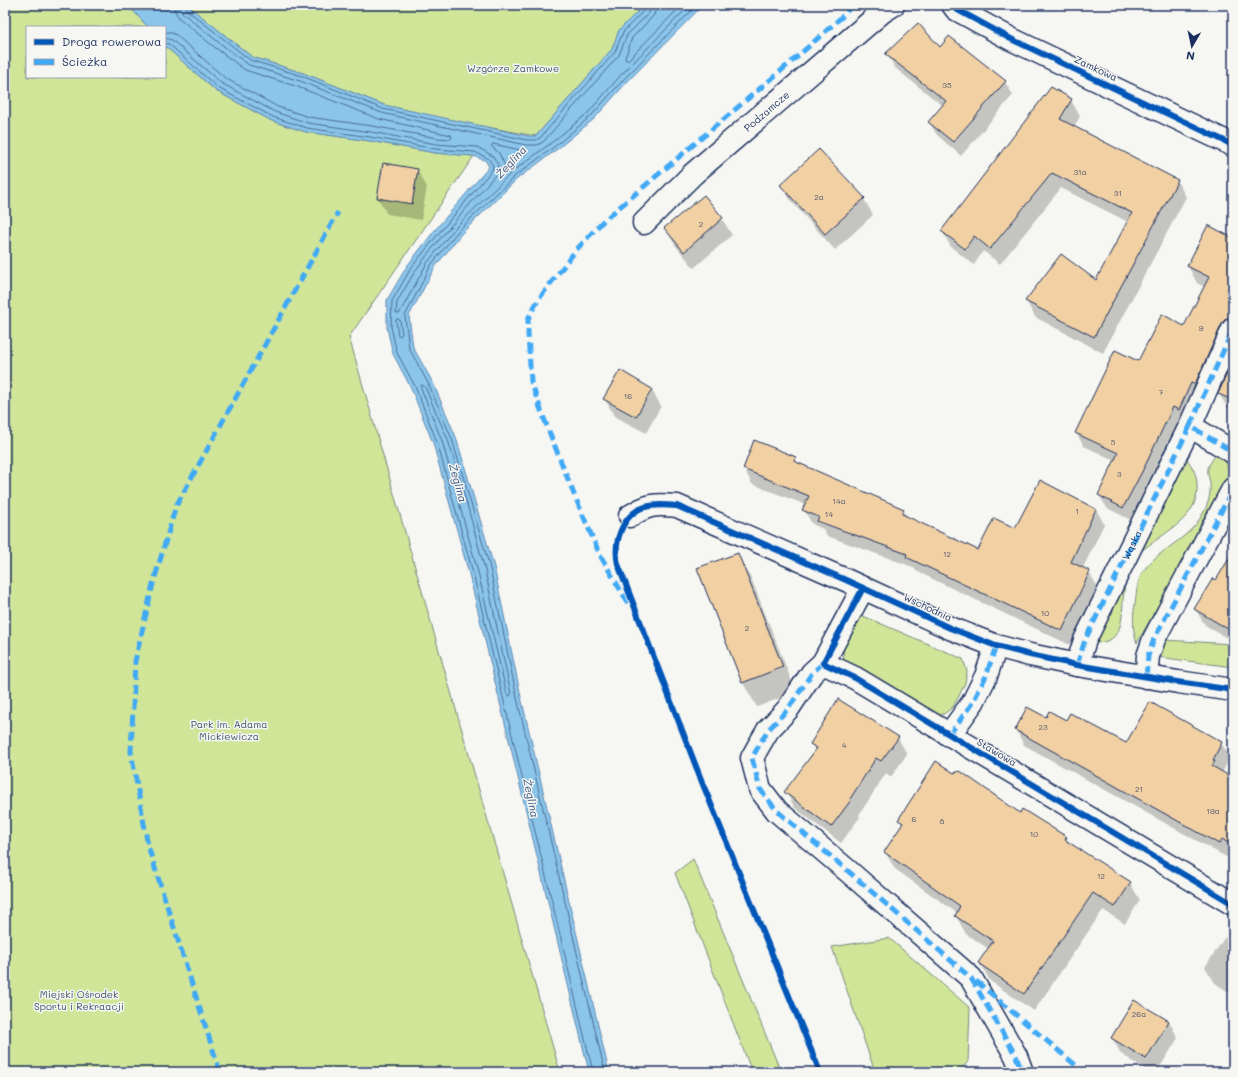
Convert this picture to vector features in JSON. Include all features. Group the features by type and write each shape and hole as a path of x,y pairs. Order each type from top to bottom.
{"street":[{"name":"Podzamcze","path":"644,223 699,169 882,12 893,5"},
{"name":"Zamkowa","path":"953,5 1011,39 1233,144"},
{"name":"Wąska","path":"1077,665 1084,640 1190,426 1233,329"},
{"path":"1190,426 1233,452"},
{"path":"1146,677 1148,656 1154,638 1233,489"},
{"name":"Wschodnia","path":"630,516 644,507 660,504 676,506 950,628 996,646 1030,656 1146,677 1233,690"},
{"path":"863,588 823,663 812,673 788,709 768,730 752,758 760,789 776,810 971,978 1016,1056 1022,1072"},
{"path":"949,735 973,702 986,676 996,646"},
{"name":"Stawowa","path":"823,663 855,678 1233,904"}],"green space":[{"name":"Park im. Adama Mickiewicza","path":"5,5 128,5 147,26 26,26 26,78 166,78 166,47 216,91 272,121 306,132 370,141 435,153 474,156 349,337 560,1072 5,1072"},
{"name":"Wzgórze Zamkowe","path":"187,5 644,5 619,30 612,49 536,136 454,121 384,105 303,73 252,57"},
{"path":"1218,453 1225,460 1227,465 1227,479 1213,509 1137,643 1134,634 1133,618 1140,577 1153,560 1188,532 1202,515 1210,492 1208,468"},
{"path":"1186,458 1194,471 1197,482 1197,495 1191,509 1187,516 1175,526 1137,554"},
{"path":"1126,577 1121,624 1115,636 1109,640 1092,643"},
{"path":"863,616 963,659 967,671 965,683 953,707 936,717 858,673 844,661 843,649 855,620"},
{"path":"1164,640 1233,644 1233,667 1158,657"},
{"path":"693,859 781,1072 752,1072 675,873"},
{"path":"889,938 970,1008 968,1062 958,1072 875,1072 832,947"}],"water":[{"name":"Żeglina","path":"128,5 187,5 252,57 303,73 384,105 528,136 536,136 612,49 619,30 644,5 703,5 627,82 594,119 517,179 461,234 435,267 409,316 413,347 433,383 456,437 494,567 521,697 609,1072 589,1072 469,574 433,443 411,388 393,354 387,328 387,300 407,266 435,230 489,167 486,161 474,156 435,153 370,141 306,132 272,121 216,91 166,47 166,26 147,26"}],"building":[{"path":"918,23 940,47 949,36 1006,81 953,142 928,122 946,101 885,54"},
{"path":"1051,87 1072,99 1060,119 1178,180 1094,337 1025,301 1061,254 1096,280 1132,213 1052,173 990,249 974,236 965,249 941,231"},
{"path":"819,149 865,198 825,234 780,185"},
{"path":"383,163 418,169 412,204 377,198"},
{"path":"704,195 723,218 684,252 664,228"},
{"path":"1208,225 1231,237 1233,233 1233,317 1226,319 1222,324 1195,384 1191,383 1179,410 1173,407 1123,508 1098,495 1118,453 1075,433 1115,350 1138,361 1162,314 1184,326 1209,277 1187,266"},
{"path":"1233,360 1233,400 1218,394"},
{"path":"620,370 652,389 636,417 603,399"},
{"path":"754,440 796,457 794,461 904,509 902,514 978,550 994,518 1015,528 1040,480 1096,509 1071,562 1090,571 1062,631 906,557 907,554 817,521 819,517 802,510 809,496 743,469"},
{"path":"1233,552 1233,632 1194,609 1213,578 1216,580"},
{"path":"738,553 783,667 742,683 697,568"},
{"path":"838,699 899,737 881,761 876,758 850,799 851,800 831,827 784,792 817,748 810,744"},
{"path":"1150,702 1222,742 1213,760 1215,761 1212,766 1233,778 1233,846 1222,839 1219,844 1015,730 1027,707 1046,717 1049,711 1066,720 1070,713 1126,743"},
{"path":"936,761 954,773 960,771 1020,813 1022,809 1067,837 1065,840 1131,882 1115,907 1093,893 1024,994 978,963 993,941 955,916 960,906 884,852 903,823 898,820"},
{"path":"1134,1000 1169,1021 1146,1059 1111,1038"}],"marked path":[{"path":"628,603 600,555 573,492 531,382 528,319 538,300 576,250 602,222 789,64 845,14 851,5"},
{"path":"220,1072 148,846 131,752 135,661 153,584 176,506 338,212"},
{"path":"1190,426 1233,329"},
{"path":"1077,665 1085,640 1190,426 1233,452"},
{"path":"1146,677 1148,656 1154,639 1233,489"},
{"path":"949,735 973,702 986,676 996,646"},
{"path":"823,663 812,673 788,709 768,730 752,758 760,789 777,811 971,978 1016,1056 1022,1072"},
{"path":"976,981 1082,1072"}],"cycle path":[{"path":"953,5 956,9 1011,39 1233,145"},
{"path":"820,1072 702,782 618,564 618,539 621,530 630,516 649,506 677,506 848,581 950,628 996,646 1077,665 1233,690"},
{"path":"863,588 823,663 855,678 1233,904"}],"park label":[{"name":"Miejski Ośrodek Sportu i Rekraacji","path":"79,1000"}]}
